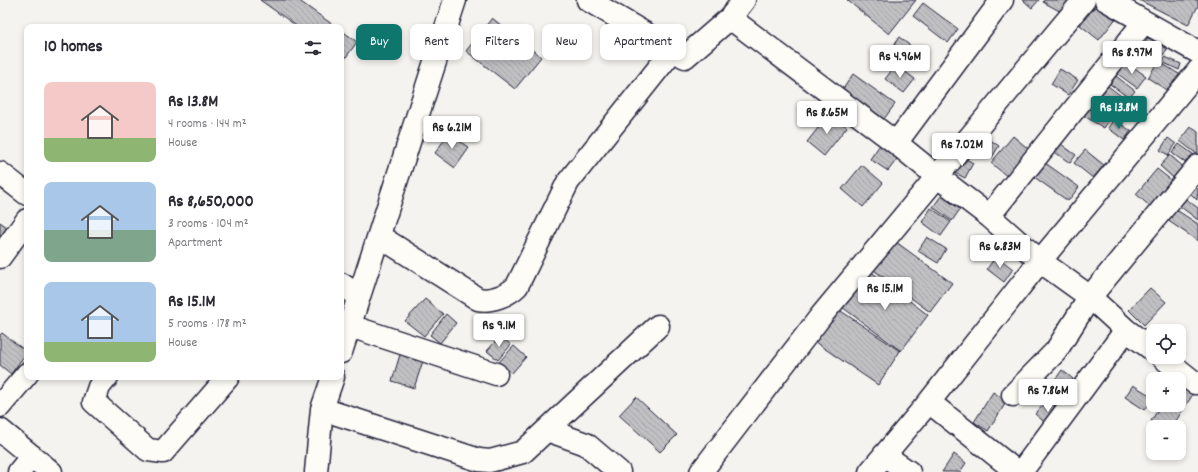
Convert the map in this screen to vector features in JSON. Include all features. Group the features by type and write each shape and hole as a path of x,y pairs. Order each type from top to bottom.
{"street":[{"path":"344,343 455,0"},
{"path":"588,0 629,24"},
{"path":"686,56 730,18 744,0"},
{"path":"896,143 1002,0"},
{"path":"701,472 821,316 1084,0"},
{"path":"1106,0 1198,52"},
{"path":"730,18 896,143 989,216 1040,261 1090,297 1126,330 1146,345"},
{"path":"989,216 1144,22"},
{"path":"379,236 478,299 489,300 499,297 514,288 517,286 568,182 665,60"},
{"path":"870,472 930,402 1040,261 1198,71"},
{"path":"1013,395 1056,351 1090,297 1198,166"},
{"path":"0,173 24,192"},
{"path":"0,257 24,224"},
{"path":"344,286 359,296"},
{"path":"350,326 496,374"},
{"path":"322,409 470,466 523,452 658,326"},
{"path":"1021,472 1126,330"},
{"path":"1171,364 1195,383"},
{"path":"0,406 24,378"},
{"path":"105,380 99,387 94,402 148,450 163,452 225,380"},
{"path":"316,472 322,409 332,380"},
{"path":"930,402 1018,472"},
{"path":"0,430 26,464 51,472"},
{"path":"547,430 586,444 619,472"},
{"path":"884,455 909,472"}],"building":[{"path":"260,0 298,0 332,24 294,24"},
{"path":"847,0 916,0 889,34"},
{"path":"1023,0 1039,0 1032,8"},
{"path":"1044,0 1074,0 1065,14 1043,2"},
{"path":"1139,0 1198,0 1198,6 1188,25"},
{"path":"923,3 958,29 948,43 913,16"},
{"path":"1098,3 1117,17 1099,40 1080,25"},
{"path":"492,18 500,24 487,24"},
{"path":"344,32 356,41 356,43 344,60"},
{"path":"1150,35 1169,46 1161,59 1142,47"},
{"path":"899,37 912,47 907,54 894,45"},
{"path":"471,45 471,55 466,51"},
{"path":"534,51 541,57 515,89 478,60 534,60"},
{"path":"1165,57 1181,64 1179,70 1162,62"},
{"path":"1158,61 1182,76 1171,93 1148,78"},
{"path":"1126,62 1146,76 1137,88 1118,74"},
{"path":"896,65 915,79 904,93 885,79"},
{"path":"1060,69 1078,80 1068,95 1051,84"},
{"path":"853,74 895,104 884,119 843,89"},
{"path":"1116,76 1135,91 1129,98 1110,84"},
{"path":"1108,86 1129,102 1118,117 1097,101"},
{"path":"1093,102 1113,115 1104,128 1084,116"},
{"path":"829,114 847,127 824,156 807,142"},
{"path":"1114,119 1131,131 1124,140 1108,128"},
{"path":"1191,127 1198,132 1198,155 1180,141"},
{"path":"978,132 999,146 991,159 970,146"},
{"path":"449,133 469,148 455,168 435,153"},
{"path":"1013,136 1031,151 1009,178 991,163"},
{"path":"1168,138 1176,144 1168,155 1160,150"},
{"path":"882,142 900,155 888,171 870,159"},
{"path":"1058,142 1076,155 1070,163 1052,150"},
{"path":"1179,144 1197,157 1190,166 1172,153"},
{"path":"1085,150 1104,165 1093,178 1074,163"},
{"path":"959,155 973,163 965,178 951,171"},
{"path":"1170,155 1188,171 1178,182 1160,166"},
{"path":"1041,160 1079,187 1068,201 1030,174"},
{"path":"862,165 883,183 863,207 842,189"},
{"path":"1157,169 1175,183 1153,209 1136,194"},
{"path":"1195,187 1198,189 1197,200 1190,193"},
{"path":"941,196 960,209 952,221 933,207"},
{"path":"1183,197 1198,208 1198,220 1177,204"},
{"path":"931,208 951,222 941,236 922,222"},
{"path":"1175,209 1198,224 1198,241 1167,220"},
{"path":"0,222 7,227 0,237"},
{"path":"927,237 946,249 938,263 918,251"},
{"path":"892,239 952,283 930,312 871,268"},
{"path":"996,256 1013,269 1004,282 987,269"},
{"path":"870,271 928,315 901,351 842,307"},
{"path":"1150,288 1166,302 1144,325 1129,310"},
{"path":"425,299 443,314 424,336 405,321"},
{"path":"838,309 900,351 878,385 815,342"},
{"path":"446,314 456,323 440,343 430,335"},
{"path":"2,333 24,350 24,356 11,374 0,365 0,335"},
{"path":"500,336 511,345 498,360 487,351"},
{"path":"514,346 526,357 512,373 499,362"},
{"path":"402,348 425,355 414,388 392,381"},
{"path":"1062,370 1073,379 1063,392 1052,384"},
{"path":"1186,382 1197,388 1186,405"},
{"path":"1133,385 1146,393 1146,408 1145,410 1125,397"},
{"path":"993,392 1007,401 988,431 974,422"},
{"path":"636,397 677,435 660,452 619,415"},
{"path":"1048,400 1062,412 1049,426 1035,414"},
{"path":"1157,412 1182,412 1176,420 1152,420"},
{"path":"954,454 966,463 960,472 942,472"}]}
